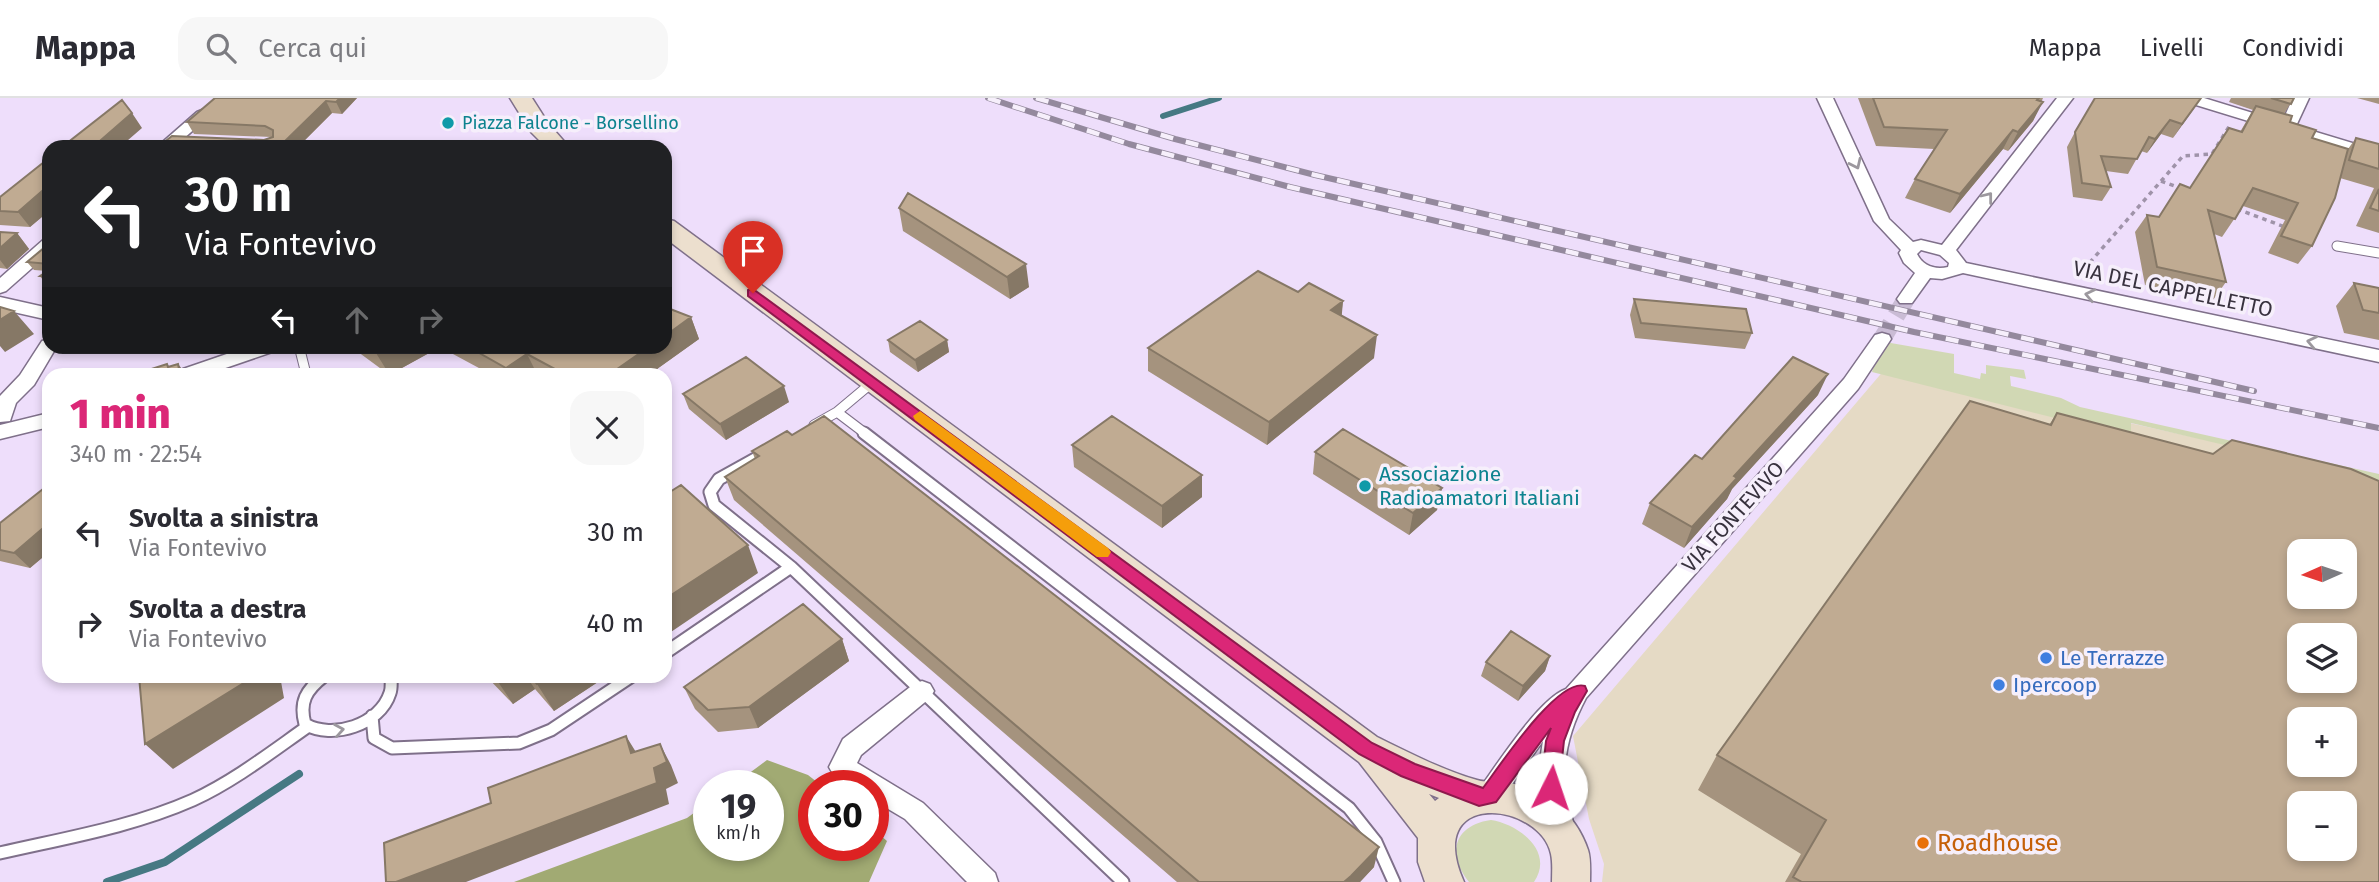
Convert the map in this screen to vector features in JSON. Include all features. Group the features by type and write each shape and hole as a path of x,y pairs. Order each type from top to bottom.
{"street":[{"path":"521,98 539,127 551,140"},
{"path":"1825,98 1882,220 1910,249"},
{"path":"1946,251 2065,98"},
{"path":"2188,98 2379,156"},
{"path":"2287,128 2301,98"},
{"path":"177,140 202,115"},
{"path":"672,235 874,381 1365,748 1429,779 1484,796 1522,801 1542,813 1558,829 1570,865"},
{"path":"1930,246 1946,251 1954,257 1958,267 1951,273 1944,274 1926,271 1912,263 1908,253 1910,249 1930,246"},
{"path":"0,287 42,250"},
{"name":"VIA DEL CAPPELLETTO","path":"1958,267 2379,356"},
{"path":"1906,299 1926,271"},
{"path":"0,303 42,312"},
{"name":"VIA FONTEVIVO","path":"1484,796 1549,715 1578,691 1851,384 1882,339"},
{"path":"42,419 2,416 43,354"},
{"path":"207,368 248,354"},
{"path":"847,770 842,767 852,747 922,691"},
{"name":"VIA FONTEVIVO","path":"1570,865 1553,805 1551,765 1555,741 1567,709 1578,691"},
{"path":"1365,748 1425,816 1436,834"},
{"path":"889,796 914,811 985,882"},
{"path":"1443,880 1435,854 1436,834 1445,817 1460,804 1484,796"}],"lane":[{"path":"2337,246 2379,253"},
{"path":"802,432 837,412 874,381"},
{"path":"837,412 1349,808 1372,833 1386,857 1394,882"},
{"path":"778,446 719,479 710,492 714,505 791,567 1123,882"},
{"path":"672,648 791,567"},
{"path":"316,683 301,704 301,718 307,727 318,732 337,732 353,727 372,716 384,704 391,690 390,683"},
{"path":"372,716 374,738 392,748 519,743 551,730 622,683"},
{"path":"0,853 141,819 181,805 249,767 307,727"}],"path":[{"path":"2066,290 2183,156 2212,154 2238,113"},
{"path":"2161,181 2186,191"},
{"path":"2236,209 2287,227"}],"shaded area":[{"name":"Le Terrazze","path":"1885,369 2379,478 2379,882 1602,882 1604,864 1589,819 1573,736"}],"green space":[{"path":"1885,342 1954,354 1954,373 1980,379 1981,373 1986,374 1986,365 2024,370 2026,379 2010,376 2011,386 2061,398 2080,407 2379,474 2379,505 2233,447 2131,423 2131,437 1872,372"},
{"path":"767,760 798,771 798,861 878,861 869,882 514,882 693,814 693,861 784,861 784,770 754,770"},
{"path":"1491,820 1522,833 1537,850 1539,871 1534,882 1469,882 1462,872 1456,851 1462,834 1478,823"}],"building":[{"path":"215,98 340,98 336,102 326,101 286,140 264,140 273,137 273,130 265,126 187,122"},
{"path":"1873,98 2039,98 2037,100 2043,102 2018,132 2013,130 1960,194 1915,179 1947,130 1884,127"},
{"path":"2095,98 2201,98 2182,124 2170,120 2155,139 2149,137 2137,159 2101,156 2111,187 2082,183 2075,132"},
{"path":"2271,98 2294,98 2291,104"},
{"path":"122,100 132,113 101,140 71,140"},
{"path":"2256,106 2292,116 2290,122 2316,130 2312,138 2348,149 2335,198 2312,246 2281,236 2298,203 2253,188 2235,219 2208,210 2226,282 2157,267 2147,215 2159,217 2180,184 2190,188 2229,128 2242,132"},
{"path":"172,136 264,140 167,140"},
{"path":"2356,138 2379,144 2379,169 2349,160"},
{"path":"42,164 42,191 18,212 0,211 0,197"},
{"path":"2379,189 2379,211 2370,208"},
{"path":"908,193 1026,264 1007,277 899,208"},
{"path":"0,232 17,233 0,248"},
{"path":"42,250 42,263 27,262"},
{"path":"1258,271 1298,292 1309,283 1343,301 1331,310 1377,335 1269,422 1148,348"},
{"path":"2354,283 2379,288 2379,313 2363,310"},
{"path":"1634,299 1746,309 1752,333 1641,323"},
{"path":"0,307 14,311 0,320"},
{"path":"672,310 691,317 672,331"},
{"path":"920,321 947,340 915,360 888,340"},
{"path":"481,354 527,354 506,368"},
{"path":"527,354 639,354 619,368 553,368"},
{"path":"746,357 784,386 720,424 683,394"},
{"path":"1793,357 1828,374 1734,476 1737,478 1692,527 1650,503 1695,455 1702,459"},
{"path":"178,364 179,368 155,368"},
{"name":"Le Terrazze","path":"1970,401 2051,425 2057,413 2213,454 2232,440 2351,469 2379,481 2379,882 1802,882 1793,877 1826,820 1717,755"},
{"path":"824,416 1379,847 1344,882 1199,882 725,477 759,456 752,451 787,431 792,435"},
{"path":"1112,416 1202,475 1162,506 1072,445"},
{"path":"1343,429 1442,488 1413,513 1315,452"},
{"path":"681,485 748,545 672,594 672,491"},
{"path":"42,490 42,529 14,553 0,550 0,523"},
{"path":"803,604 842,639 749,707 708,710 684,687"},
{"path":"1511,631 1550,656 1523,686 1486,662"},
{"path":"140,683 244,683 145,744"},
{"path":"626,736 631,753 660,744 667,762 654,768 657,783 396,882 386,882 384,843 491,803 488,788"}],"waterway":[{"path":"1163,116 1219,98"},
{"path":"107,882 165,862 299,774"}],"tunnel":[{"path":"1882,339 1906,299"}],"railway":[{"path":"988,98 1129,144 1290,187 1914,332 2379,428"},
{"path":"1036,98 1175,139 1315,175 2254,391"}],"slow traffic":[{"path":"920,416 1102,552"}],"place":[{"name":"Piazza Falcone - Borsellino","path":"448,123"},
{"name":"Associazione Radioamatori Italiani","path":"1365,486"},
{"name":"Le Terrazze","path":"2046,658"},
{"name":"Ipercoop","path":"1999,685"},
{"name":"Roadhouse","path":"1923,843"}],"route":[{"path":"753,293 1365,748 1408,770 1479,797 1489,796 1549,715 1578,691 1567,709 1555,741 1551,788"}]}
